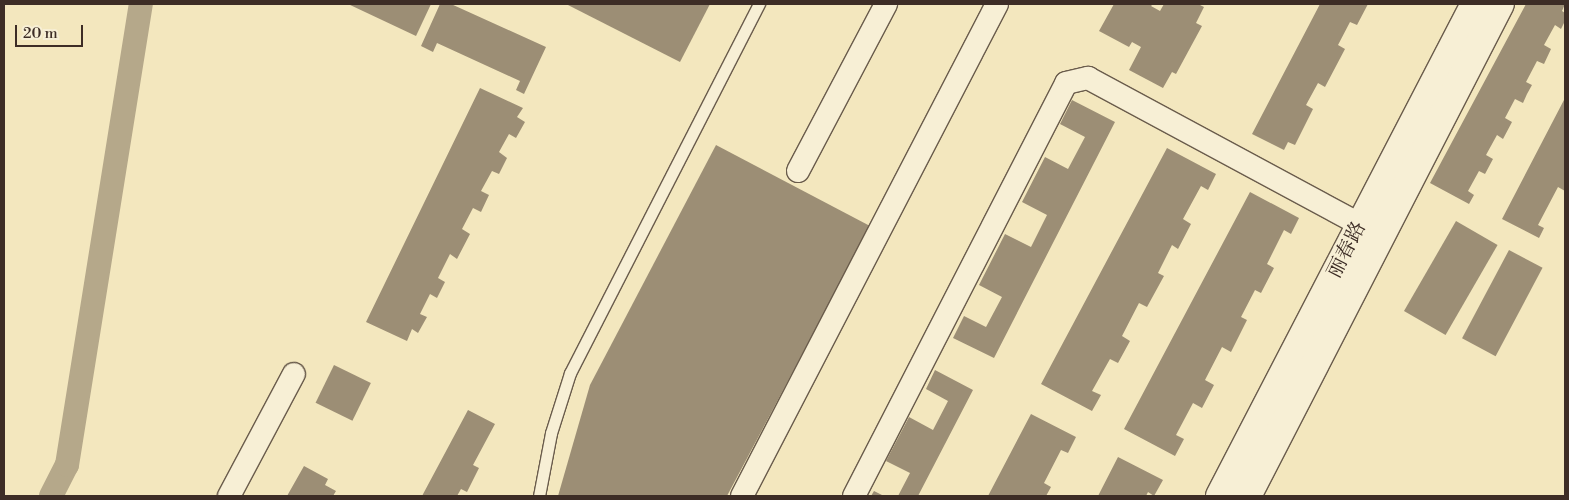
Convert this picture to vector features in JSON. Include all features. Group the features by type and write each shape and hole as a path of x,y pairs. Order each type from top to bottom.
{"main road":[{"name":"丽春路","path":"1246,496 1475,4"},
{"name":"丽春路","path":"1220,496 1500,4"}],"street":[{"path":"798,171 886,4"},
{"path":"742,496 997,4"},
{"path":"854,496 1066,83 1088,78 1371,230"},
{"path":"229,496 294,374"}],"lane":[{"path":"539,496 551,433 570,373 759,4"}],"building":[{"path":"348,4 431,4 416,36"},
{"path":"440,4 451,4 546,47 524,94 516,90 520,81 437,43 433,52 421,46"},
{"path":"566,4 710,4 680,62"},
{"path":"1114,4 1153,4 1151,6 1160,11 1164,4 1198,4 1204,7 1196,23 1202,26 1176,74 1172,72 1163,88 1129,70 1141,47 1132,42 1129,47 1099,31"},
{"path":"1320,4 1368,4 1357,25 1350,22 1338,45 1345,49 1325,87 1318,83 1306,105 1313,109 1295,145 1288,142 1284,150 1252,134"},
{"path":"1526,4 1565,4 1562,11 1565,13 1565,21 1561,29 1555,25 1544,45 1551,49 1544,64 1537,61 1526,82 1532,85 1523,103 1515,99 1505,118 1512,122 1503,139 1497,135 1486,155 1493,159 1485,174 1479,171 1468,191 1474,195 1469,204 1430,183"},
{"path":"480,88 523,108 517,117 525,122 516,138 509,134 499,152 507,158 499,174 492,171 481,191 489,195 481,212 473,208 462,229 470,234 457,259 450,254 438,278 445,282 437,298 430,294 420,314 427,317 418,333 412,329 407,341 366,322"},
{"path":"1565,98 1565,191 1558,187 1538,225 1544,228 1539,238 1502,219"},
{"path":"1072,100 1115,122 994,358 953,338 964,316 986,327 1002,297 979,285 1005,234 1031,247 1047,215 1022,202 1045,157 1068,169 1085,137 1060,124"},
{"path":"716,145 870,226 727,496 558,496 590,385"},
{"path":"1167,148 1216,174 1208,190 1201,186 1183,219 1191,224 1178,249 1172,245 1158,273 1164,276 1147,307 1139,303 1122,336 1130,341 1118,363 1110,359 1092,391 1101,395 1092,411 1041,384"},
{"path":"1250,192 1299,218 1291,234 1284,230 1267,264 1274,268 1261,293 1255,290 1241,317 1247,320 1231,352 1222,347 1205,380 1214,385 1202,408 1193,403 1176,435 1184,439 1175,456 1124,429"},
{"path":"1456,221 1498,245 1446,335 1404,311"},
{"path":"1509,250 1543,268 1496,356 1462,338"},
{"path":"334,365 371,383 352,421 316,403"},
{"path":"935,370 973,390 918,496 898,496 910,473 886,461 909,417 933,430 948,401 926,389"},
{"path":"468,410 495,424 473,465 479,468 467,492 461,489 457,496 422,496"},
{"path":"1031,414 1076,437 1068,453 1061,450 1044,483 1051,487 1046,496 988,496"},
{"path":"1118,457 1163,480 1154,496 1148,492 1146,496 1098,496"},
{"path":"304,466 328,479 325,485 336,491 333,496 287,496"},
{"path":"874,491 884,496 871,496"}],"waterway":[{"path":"51,496 67,465 141,4"}]}
